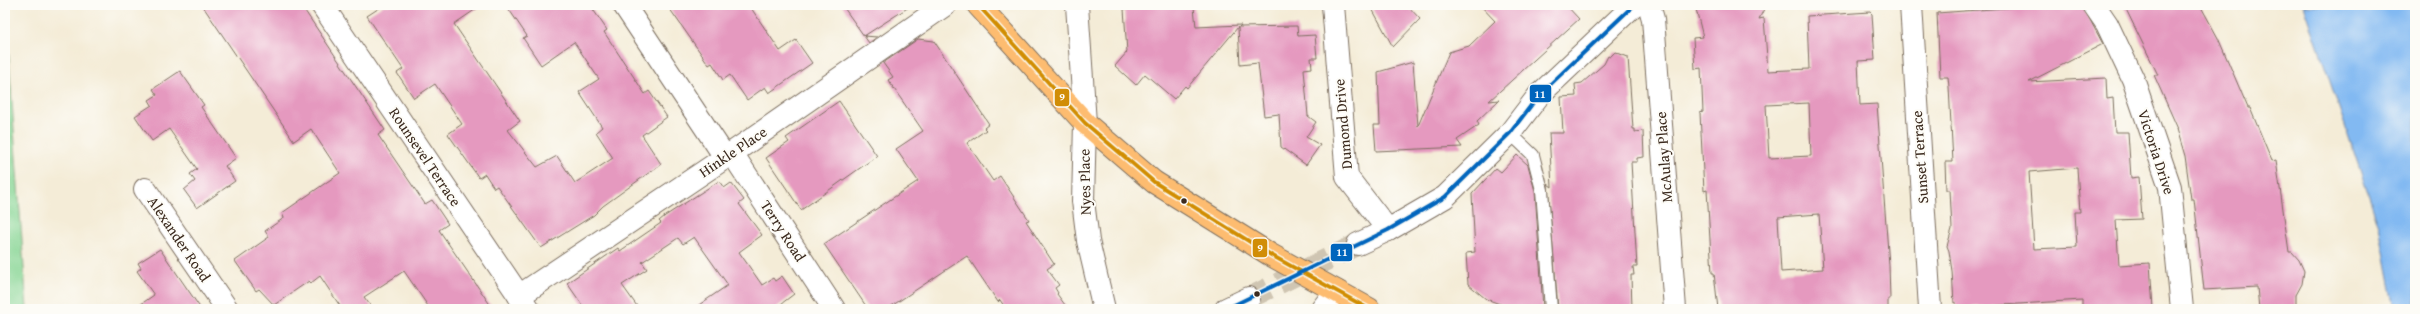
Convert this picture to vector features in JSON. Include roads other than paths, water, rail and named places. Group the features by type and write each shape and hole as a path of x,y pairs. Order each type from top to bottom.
{"highway":[{"path":"978,5 1085,123 1154,182 1258,247 1369,309"}],"street":[{"name":"Rounsevel Terrace","path":"322,5 523,302"},
{"name":"Terry Road","path":"624,5 834,309"},
{"name":"Hinkle Place","path":"523,302 728,155 945,5"},
{"name":"Nyes Place","path":"1077,5 1085,123 1084,201 1087,234 1094,277 1104,309"},
{"name":"Dumond Drive","path":"1333,5 1347,177 1388,230"},
{"path":"1358,244 1388,230 1445,197 1510,133 1539,95 1634,5"},
{"name":"McAulay Place","path":"1649,5 1653,19 1675,309"},
{"name":"Sunset Terrace","path":"1911,5 1930,309"},
{"name":"Victoria Drive","path":"2094,5 2107,24 2133,79 2170,187 2182,309"},
{"name":"Alexander Road","path":"145,188 227,309"},
{"path":"1322,309 1336,291"},
{"path":"1226,309 1249,298"}],"lane":[{"path":"1510,133 1533,154 1542,190 1550,309"}],"water":[{"path":"2304,5 2415,5 2415,309 2395,309 2379,226"}],"tunnel":[{"path":"1249,298 1358,244"}]}
